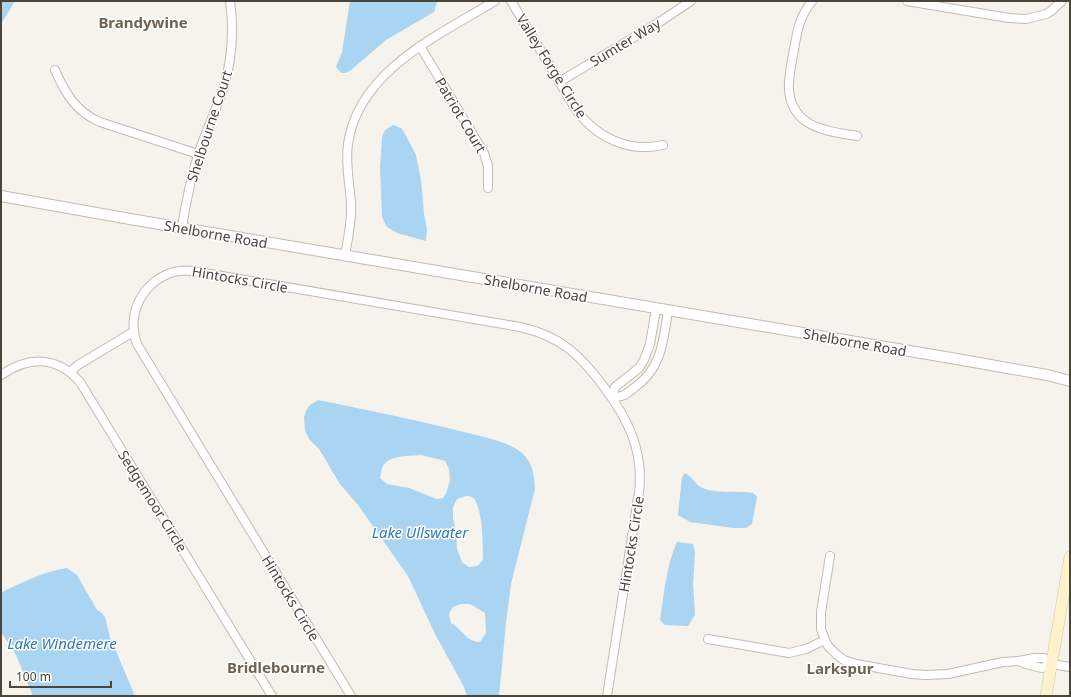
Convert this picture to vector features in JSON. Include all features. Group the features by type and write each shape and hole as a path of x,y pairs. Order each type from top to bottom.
{"main road":[{"path":"1046,696 1070,557"}],"street":[{"name":"Shelbourne Court","path":"182,227 189,188 198,154 223,89 227,72 232,32 230,1"},
{"path":"345,255 351,206 347,159 348,143 357,113 364,100 382,77 420,46 495,1"},
{"name":"Valley Forge Circle","path":"511,1 580,115 591,126 607,137 624,145 650,148 663,145"},
{"name":"Sumter Way","path":"559,82 658,23 691,1"},
{"path":"812,1 803,13 797,29 789,80 791,101 800,117 813,126 828,131 857,136"},
{"path":"907,1 1009,18 1026,19 1046,14 1062,1"},
{"name":"Patriot Court","path":"420,46 484,153 488,166 488,188"},
{"path":"55,70 70,99 78,109 87,116 100,122 198,154"},
{"name":"Shelborne Road","path":"1,196 656,309 951,358 1070,381"},
{"name":"Hintocks Circle","path":"350,696 140,351 133,332 135,310 149,287 162,277 173,272 182,270 193,271 520,327 538,332 558,341 582,360 612,397 627,421 638,454 640,478 634,528 607,696"},
{"path":"656,309 650,344 644,360 639,368 615,387 612,397 622,397 639,385 653,369 662,348 668,311"},
{"path":"70,372 78,365 133,332"},
{"name":"Sedgemoor Circle","path":"1,375 16,366 36,361 50,363 70,372 83,387 272,696"},
{"path":"830,556 820,618 821,629 825,640 836,655 849,663 912,674 931,675 948,674 1003,662 1019,661 1042,668 1052,664 1070,668"},
{"path":"708,639 789,652 806,649 825,640"}],"water":[{"path":"1,1 15,1 1,24"},
{"path":"350,1 437,2 434,12 386,40 351,70 346,73 341,73 336,67 342,52"},
{"path":"393,125 401,128 416,155 421,180 427,229 426,241 397,233 387,227 382,217 380,168 382,137 385,130"},
{"name":"Lake Ullswater","path":"318,400 478,435 517,449 529,461 535,489 511,584 499,696 467,696 464,687 435,634 408,576 358,505 340,484 319,449 309,439 305,430 304,417 309,406","holes":["421,455 445,461 449,469 450,480 446,494 443,498 437,499 409,488 387,484 380,478 382,467 386,462 395,458","466,496 472,497 476,501 482,527 483,546 483,560 477,566 469,567 462,562 457,549 456,531 453,518 453,507 457,499","461,604 470,604 485,613 486,633 480,642 471,640 451,623 449,614 453,607"]},
{"path":"685,473 690,476 699,486 705,489 753,493 757,497 752,524 746,528 733,528 690,522 678,515 682,477"},
{"path":"677,542 693,544 695,553 693,584 695,615 688,626 665,625 660,620 670,561"},
{"name":"Lake Windemere","path":"67,568 77,575 97,610 105,617 110,637 135,696 33,696 16,655 1,632 1,593 51,571"}],"district":[{"name":"Brandywine","path":"143,22"},
{"name":"Bridlebourne","path":"276,667"},
{"name":"Larkspur","path":"840,668"}]}
